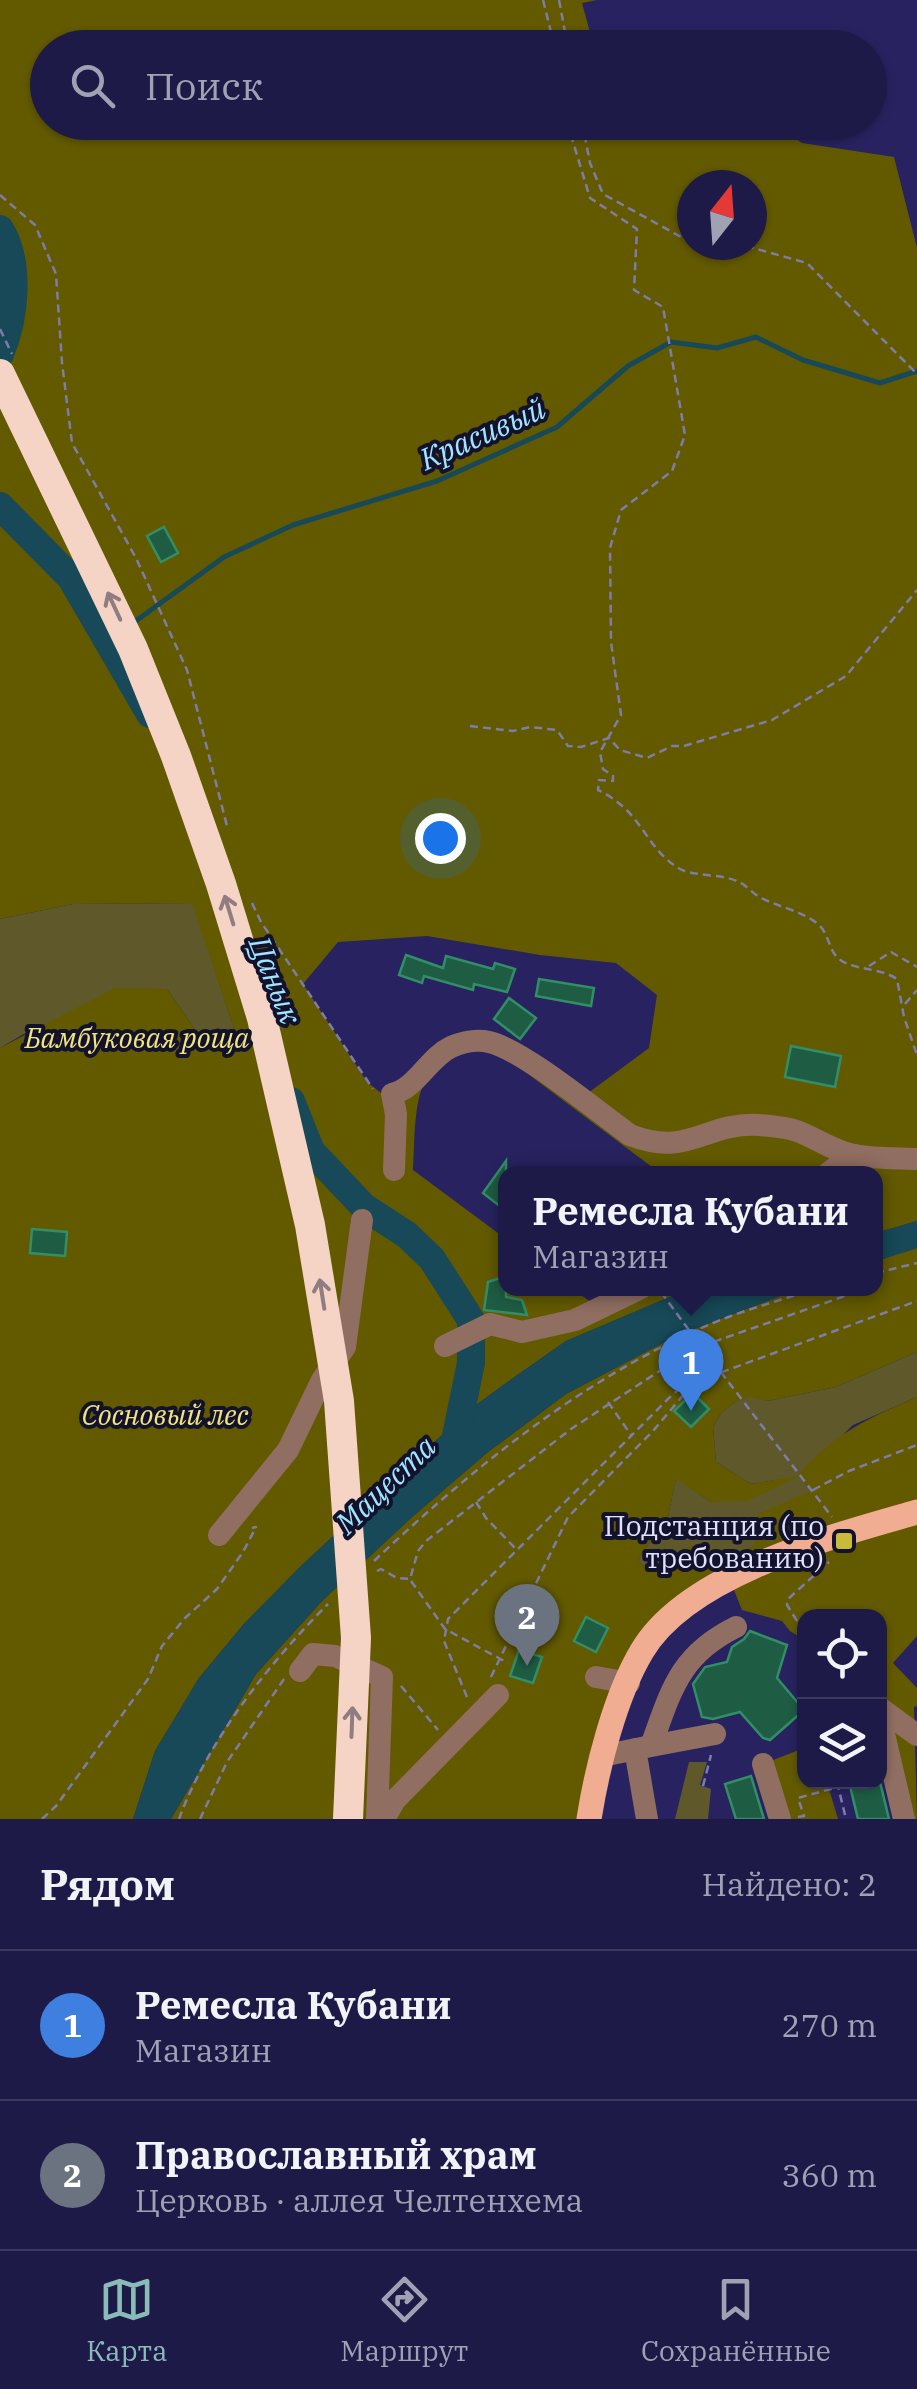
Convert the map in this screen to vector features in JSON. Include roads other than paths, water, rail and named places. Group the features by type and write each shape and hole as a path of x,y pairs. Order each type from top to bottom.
{"highway":[{"path":"0,374 86,546 140,666 221,884 262,1018 310,1225 339,1401 356,1638 348,1819"}],"main road":[{"path":"589,1819 602,1756 641,1652 681,1606 810,1544 917,1512"}],"street":[{"path":"394,1170 396,1114 392,1094 406,1088 449,1048 478,1040 492,1042 522,1058 630,1134 646,1141 681,1144 730,1127 756,1125 794,1130 852,1155 917,1160"},
{"path":"838,1166 852,1155"},
{"path":"218,1535 288,1450 322,1380 345,1347 362,1220"},
{"path":"446,1346 490,1324 522,1332 575,1320 636,1296"},
{"path":"647,1819 643,1748 676,1677 721,1634 736,1626"},
{"path":"293,1673 313,1654 336,1656 382,1676 380,1819"},
{"path":"596,1677 628,1683"},
{"path":"380,1819 495,1685"},
{"path":"887,1713 917,1735"},
{"path":"602,1756 714,1734"},
{"path":"887,1747 904,1819"},
{"path":"763,1764 780,1819"}],"water":[{"path":"917,1221 917,1248 883,1259 883,1231"},
{"path":"672,1296 781,1296 678,1335 566,1394 488,1452 322,1601 256,1674 171,1819 133,1819 155,1751 199,1678 243,1625 469,1410 566,1341"}],"waterway":[{"name":"Цанык","path":"0,229 11,258 14,291 0,354"},
{"name":"Красивый","path":"133,623 224,557 293,525 437,481 557,427 628,366 671,342 717,348 756,337 803,360 880,383 917,371"},
{"name":"Цанык","path":"0,506 71,578 150,714"},
{"name":"Цанык","path":"291,1101 311,1151 364,1207 407,1235 432,1259 471,1320 471,1363 452,1455"}],"place":[{"name":"Ремесла Кубани","path":"691,1411"},
{"name":"Подстанция (по требованию)","path":"844,1541"},
{"name":"Православный храм","path":"527,1666"}],"park label":[{"name":"Бамбуковая роща","path":"137,1037"},
{"name":"Сосновый лес","path":"165,1414"}],"water label":[{"name":"Мацеста","path":"385,1484"}]}
